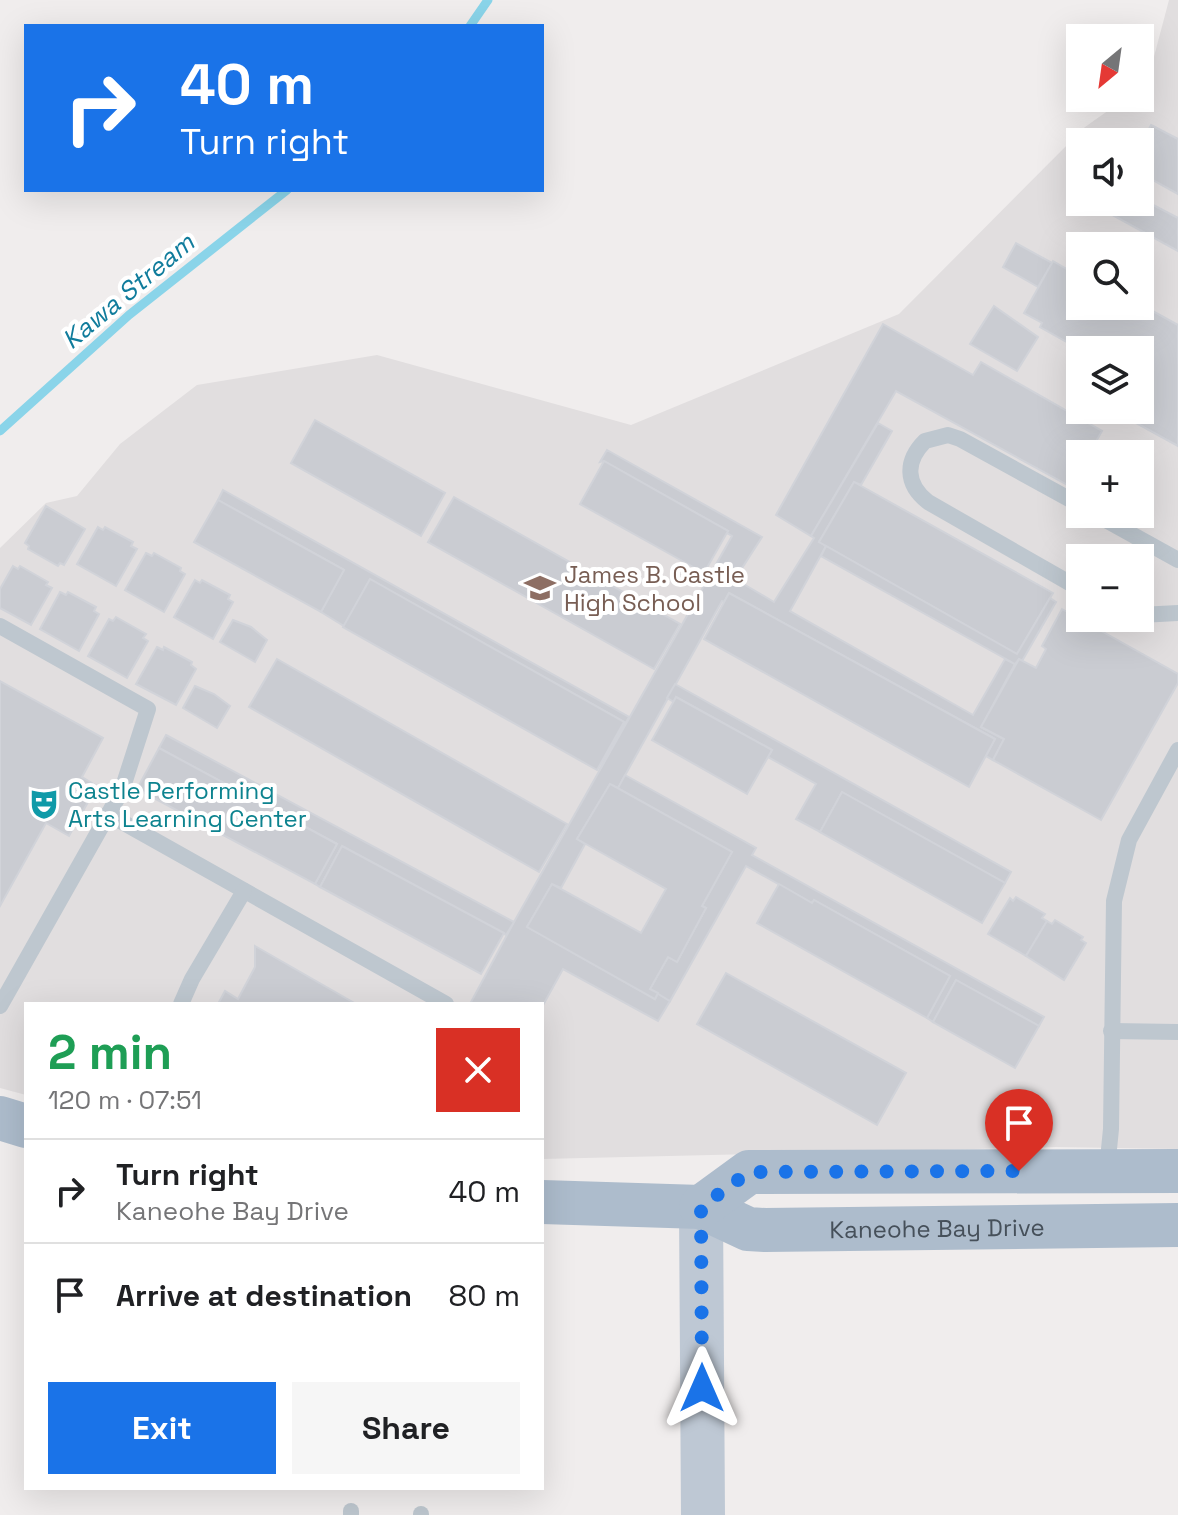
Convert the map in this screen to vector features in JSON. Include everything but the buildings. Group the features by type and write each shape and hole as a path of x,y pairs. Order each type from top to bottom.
{"main road":[{"path":"0,1118 24,1125"},
{"path":"1107,1171 1109,1225"},
{"path":"701,1207 749,1172 1178,1171"},
{"name":"Kaneohe Bay Drive","path":"544,1202 701,1207 748,1229 765,1230 1178,1225"}],"street":[{"path":"701,1207 703,1515"}],"lane":[{"path":"1066,497 948,435 925,441 911,460 909,472 918,495 1066,581"},
{"path":"1120,528 1178,560"},
{"path":"1154,614 1178,613"},
{"path":"0,626 148,709 127,778 0,1006"},
{"path":"1107,1171 1111,1129 1112,922 1120,870 1129,840 1178,750"},
{"path":"108,814 442,1002"},
{"path":"182,1002 192,979 244,891"},
{"path":"1111,1031 1178,1032"}],"shaded area":[{"name":"James B. Castle High School","path":"1169,0 1178,0 1178,1149 1056,1147 544,1159 544,1002 24,1002 24,1094 0,1088 0,548 46,503 77,496 120,444 197,385 377,355 631,425 899,314 1066,146 1066,216 1154,216 1154,128 1085,127 1106,112 1154,112 1154,57"}],"waterway":[{"name":"Kawa Stream","path":"471,24 488,0"},
{"name":"Kawa Stream","path":"0,431 129,315 284,192"}],"place":[{"name":"James B. Castle High School","path":"540,588"},
{"name":"Castle Performing Arts Learning Center","path":"44,804"}],"route":[{"path":"702,1388 701,1207 749,1172 1019,1171"}]}
